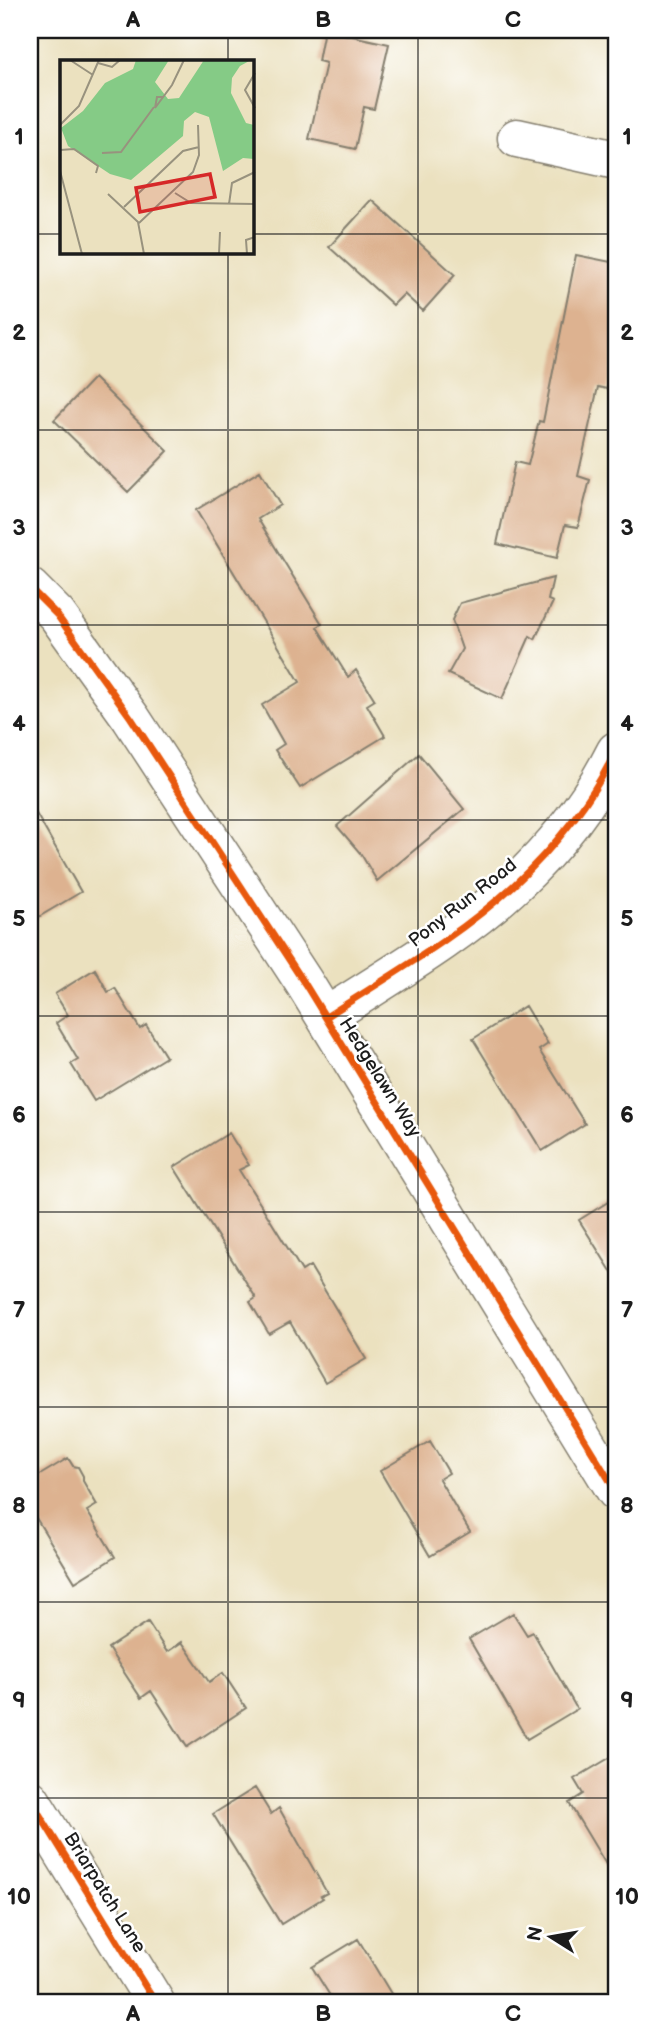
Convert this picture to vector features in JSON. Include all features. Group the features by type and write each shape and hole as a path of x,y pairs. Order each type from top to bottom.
{"street":[{"path":"517,138 616,160"},
{"name":"Hedgelawn Way","path":"30,589 57,615 131,718 326,1017 616,1491"},
{"name":"Pony Run Road","path":"326,1017 453,934 511,888 545,854 579,810 616,751"},
{"name":"Briarpatch Lane","path":"30,1800 155,2002"}],"building":[{"path":"324,30 389,44 374,109 364,107 355,149 309,139 326,63 318,61"},
{"path":"372,200 455,275 423,311 404,294 393,305 329,247"},
{"path":"576,255 616,263 616,342 607,389 598,387 578,476 590,480 578,527 565,525 557,558 497,544 515,462 528,465 539,421 543,422"},
{"path":"94,378 168,451 128,492 54,420"},
{"path":"260,471 280,505 258,519 322,624 317,627 348,677 356,670 375,700 367,705 385,736 300,788 275,750 284,744 262,705 300,682 196,510"},
{"path":"553,578 548,600 553,602 535,639 530,636 502,699 448,674 462,649 452,620 460,603"},
{"path":"419,754 464,809 377,881 361,854 337,826"},
{"path":"30,803 81,892 30,922"},
{"path":"95,969 108,992 115,988 140,1029 146,1025 166,1057 94,1101 71,1064 78,1060 56,1023 68,1015 55,994"},
{"path":"525,1006 548,1044 539,1050 585,1124 542,1151 473,1039"},
{"path":"229,1133 249,1165 239,1170 302,1271 310,1266 366,1359 325,1383 290,1322 269,1334 250,1302 256,1298 174,1167"},
{"path":"616,1197 616,1279 579,1220"},
{"path":"430,1441 449,1473 439,1479 470,1532 430,1556 380,1471"},
{"path":"68,1458 73,1466 78,1467 97,1505 87,1511 115,1557 75,1582 30,1508 30,1481"},
{"path":"513,1613 527,1635 533,1632 577,1709 527,1739 469,1639"},
{"path":"148,1622 167,1652 182,1642 209,1682 223,1673 246,1708 187,1747 151,1691 141,1698 108,1648"},
{"path":"616,1754 616,1881 569,1803 583,1794 574,1779"},
{"path":"255,1788 271,1814 279,1808 327,1893 281,1924 213,1814"},
{"path":"358,1939 396,2002 334,2002 312,1967"}],"cycle path":[{"path":"30,588 57,615 131,718 305,984 616,1491"},
{"path":"326,1017 446,939 513,886 543,856 570,823 595,788 616,751"},
{"path":"30,1799 155,2002"}]}
